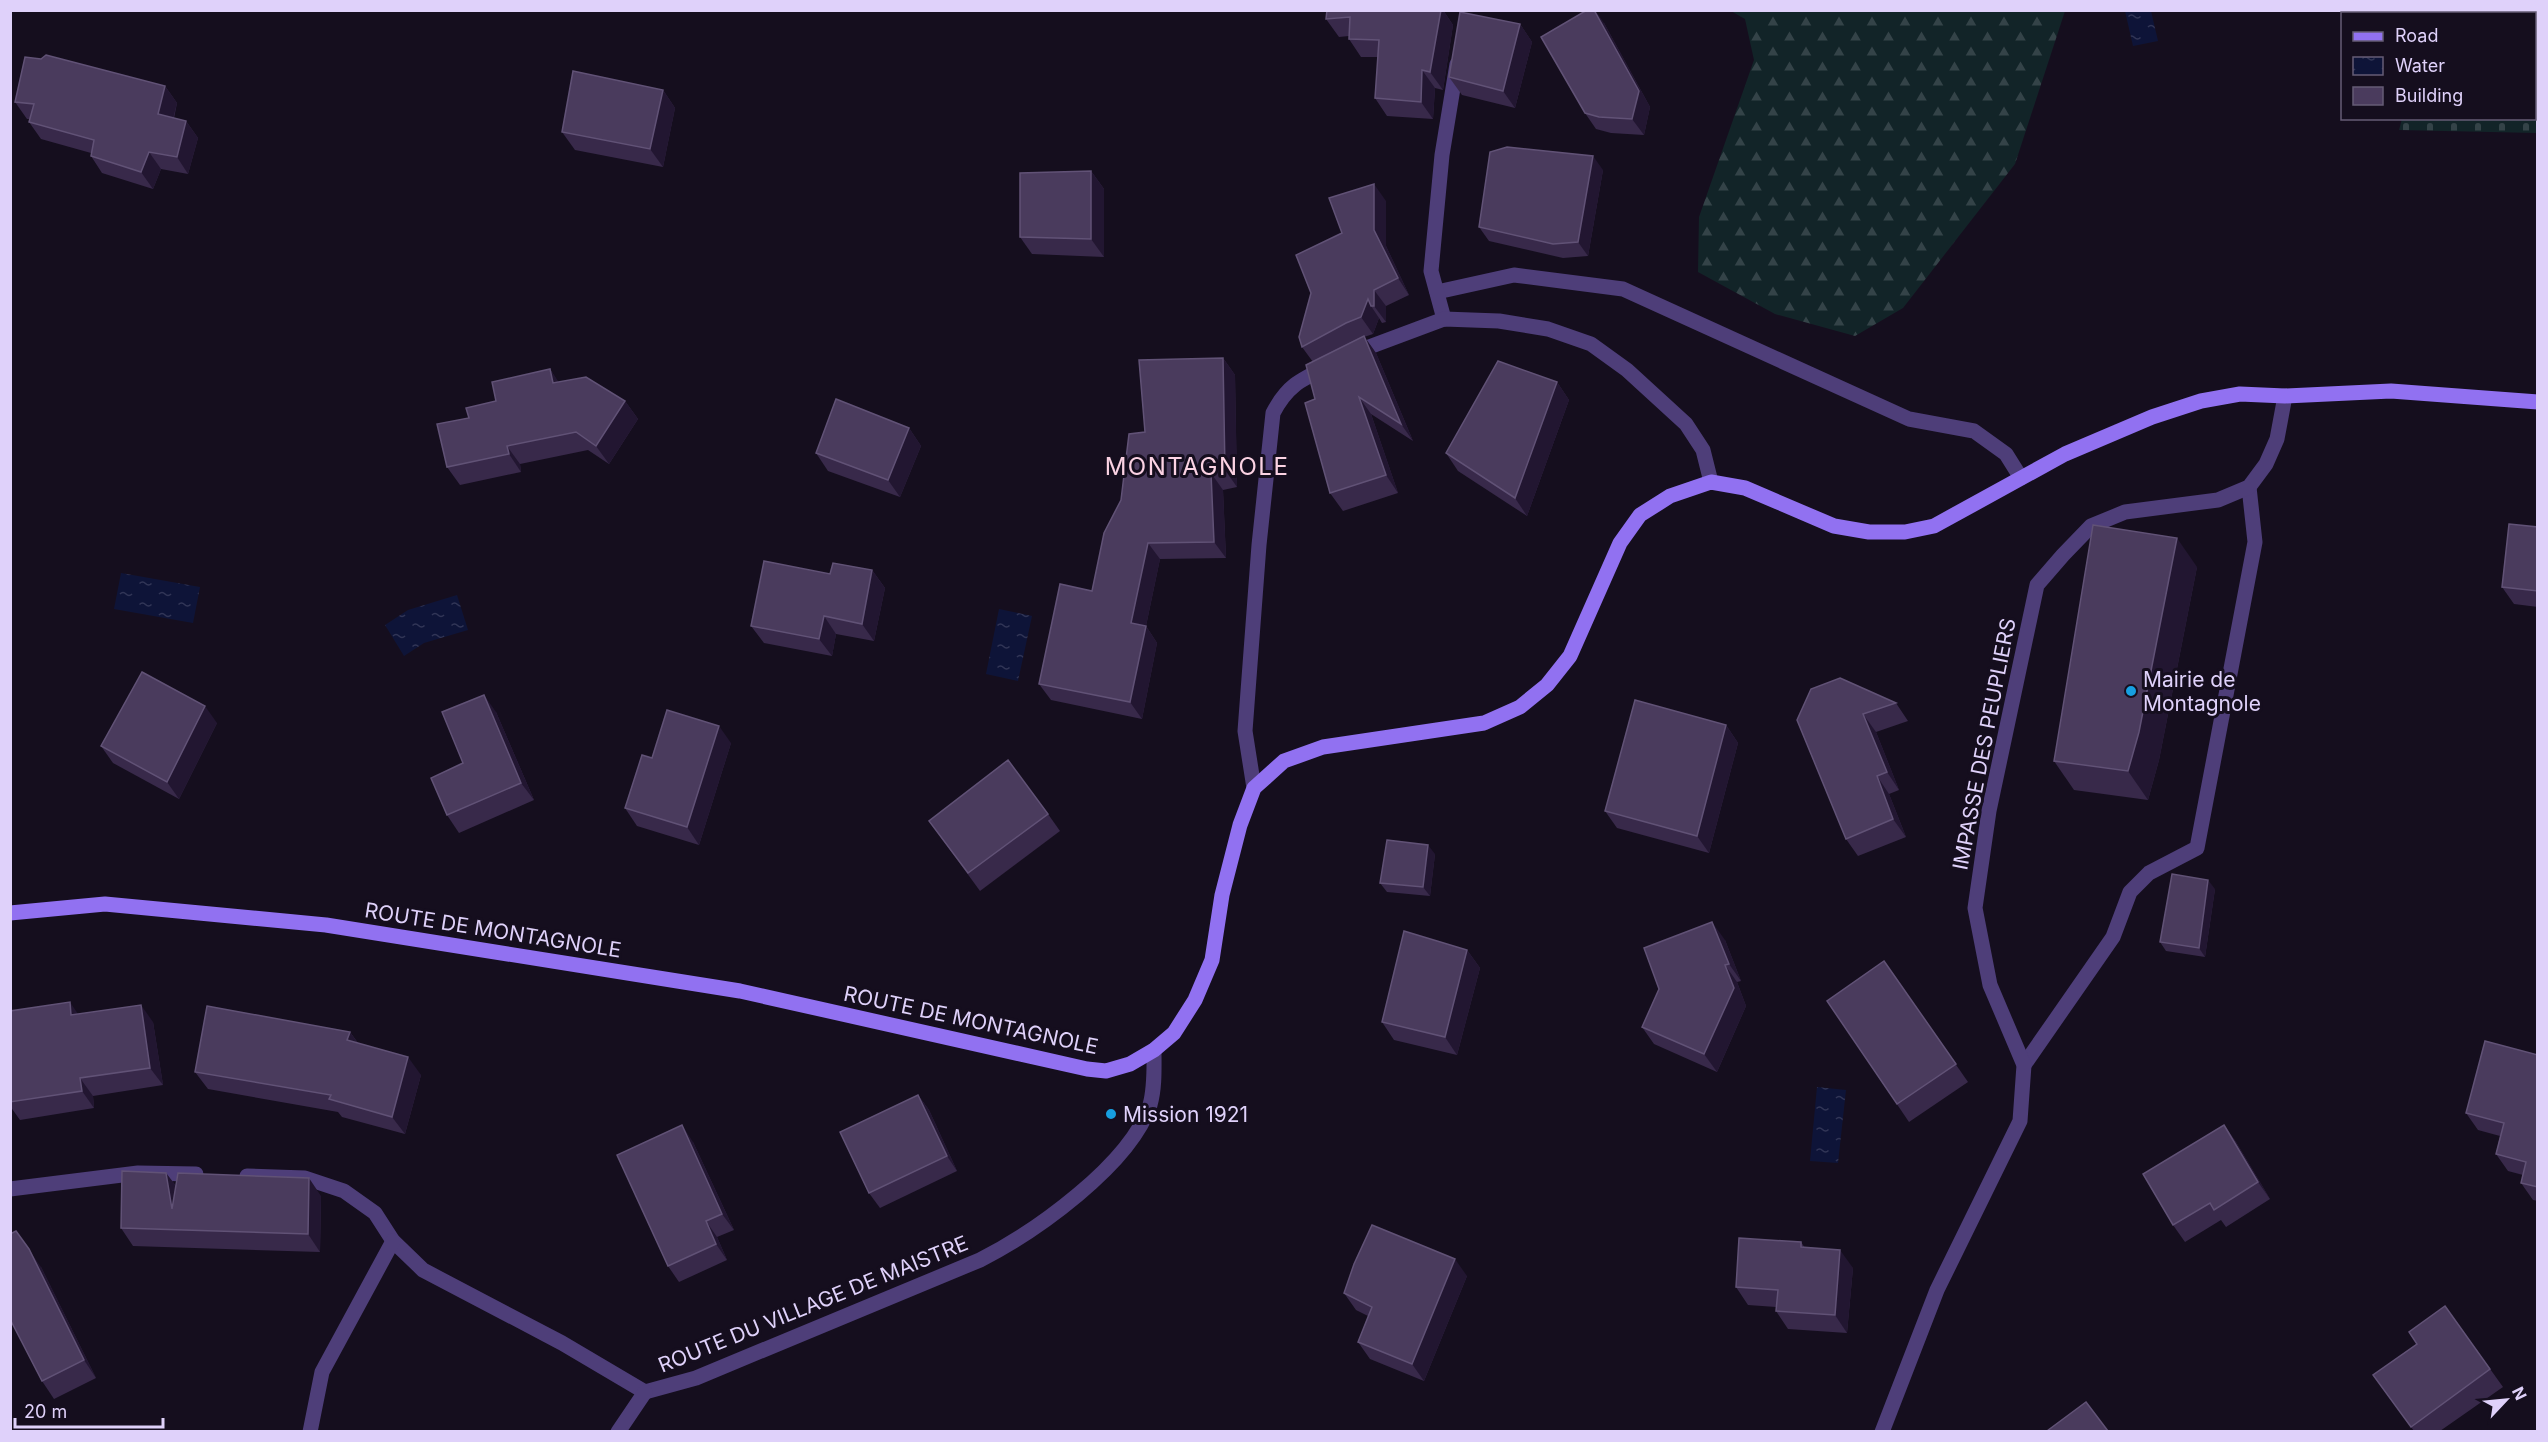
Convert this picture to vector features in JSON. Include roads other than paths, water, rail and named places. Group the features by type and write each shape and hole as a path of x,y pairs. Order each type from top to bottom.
{"street":[{"path":"1444,319 1431,271 1442,155 1459,50"},
{"path":"1437,292 1514,276 1623,289 1909,419 1974,431 2006,454 2021,478"},
{"path":"1254,788 1245,731 1259,545 1274,413 1282,395 1318,371 1362,348 1444,319 1499,321 1548,329 1591,344 1628,370 1686,424 1703,450 1711,482"},
{"name":"ROUTE DE MONTAGNOLE","path":"10,913 105,904 326,925 740,990 1087,1069 1106,1071 1130,1064 1154,1050 1174,1033 1195,1000 1212,960 1222,895 1240,825 1254,788 1284,761 1323,747 1484,723 1520,707 1547,685 1570,656 1620,543 1640,515 1670,496 1711,482 1745,488 1834,526 1869,532 1893,532 1934,526 2065,454 2152,417 2202,401 2240,394 2285,396 2391,391 2538,402"},
{"name":"IMPASSE DES PEUPLIERS","path":"1882,1431 1937,1290 2020,1121 2024,1065 1990,985 1976,908 1989,811 2037,585 2091,526 2125,512 2218,500 2248,487 2266,464 2277,439 2285,396"},
{"path":"2024,1065 2113,937 2130,892 2149,873 2197,848 2255,543 2248,487"},
{"name":"ROUTE DU VILLAGE DE MAISTRE","path":"233,1175 305,1178 344,1191 375,1213 393,1241 423,1270 562,1343 645,1392 696,1378 980,1260 1010,1245 1080,1193 1133,1138 1149,1106 1153,1091 1154,1050"},
{"path":"10,1189 138,1173 210,1175"},
{"path":"310,1431 322,1372 393,1241"},
{"path":"618,1431 645,1392"}],"water":[{"path":"2125,11 2151,11 2158,41 2133,46"},
{"path":"121,573 200,587 193,623 114,609"},
{"path":"457,595 468,630 424,643 404,656 385,625 408,610"},
{"path":"999,609 1032,616 1018,681 986,674"},
{"path":"1817,1087 1846,1090 1838,1163 1810,1161"}],"place":[{"name":"Mairie de Montagnole","path":"2131,691"},
{"name":"Mission 1921","path":"1111,1114"}],"district":[{"name":"MONTAGNOLE","path":"1197,466"}]}
